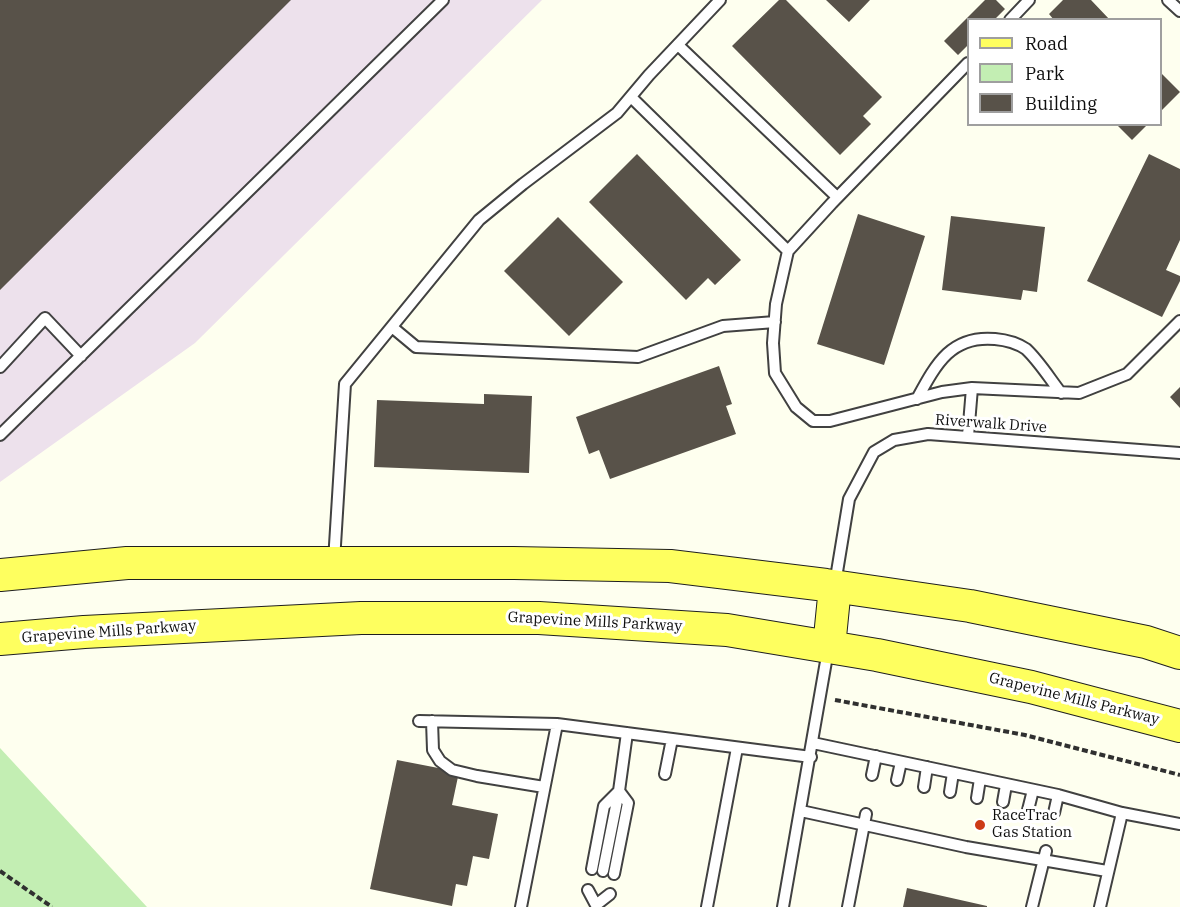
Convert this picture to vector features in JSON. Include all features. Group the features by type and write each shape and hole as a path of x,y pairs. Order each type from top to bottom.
{"main road":[{"path":"0,575 128,563 670,566 970,606 1146,642 1180,653"},
{"path":"829,647 835,587"},
{"name":"Grapevine Mills Parkway","path":"0,639 84,632 362,618 528,618 727,630 829,647 1031,687 1180,726"}],"lane":[{"path":"0,435 443,0"},
{"path":"334,563 345,384 479,220 617,113 720,0"},
{"path":"1012,18 1029,0"},
{"path":"1168,0 1180,11"},
{"path":"678,45 837,197"},
{"path":"967,65 837,197 788,251 776,304 773,343 776,373 796,407 813,421 830,422 942,392 972,388 1079,393 1127,374 1180,321"},
{"path":"631,97 788,251"},
{"path":"0,368 45,318 81,356"},
{"path":"392,327 416,347 638,357 723,326 775,322"},
{"path":"917,399 935,366 953,348 980,338 1007,340 1025,349 1061,393"},
{"path":"969,436 972,388"},
{"name":"Riverwalk Drive","path":"835,587 849,499 874,452 894,441 928,434 1180,453"},
{"path":"783,907 829,647"},
{"path":"420,721 557,724 811,757"},
{"path":"432,721 433,750 440,761 452,770 477,777 544,787"},
{"path":"521,907 557,724"},
{"path":"592,869 604,806 619,791 627,733"},
{"path":"665,774 672,739"},
{"path":"813,743 1058,795 1122,813 1180,824"},
{"path":"707,907 737,748"},
{"path":"872,775 876,756"},
{"path":"897,780 901,762"},
{"path":"924,787 927,768"},
{"path":"950,792 953,773"},
{"path":"976,798 980,779"},
{"path":"1003,802 1006,785"},
{"path":"1028,810 1033,790"},
{"path":"609,873 628,803 619,791"},
{"path":"1054,813 1058,795"},
{"path":"801,811 887,830 916,830 1107,872"},
{"path":"1100,907 1122,813"},
{"path":"848,907 866,814"},
{"path":"887,830 889,819"},
{"path":"1032,907 1045,857"},
{"path":"596,906 599,893"}],"path":[{"path":"820,698 1025,735 1180,775"},
{"path":"0,871 52,907"}],"shaded area":[{"path":"0,0 542,0 195,343 0,482"}],"green space":[{"path":"0,748 147,907 0,907"}],"building":[{"path":"0,0 291,0 0,290"},
{"path":"779,0 786,0 882,97 863,116 871,124 840,155 732,46"},
{"path":"826,0 870,0 849,22"},
{"path":"985,0 996,0 1005,9 996,18 967,18"},
{"path":"1063,0 1091,0 1108,18 1052,18 1049,14"},
{"path":"967,18 967,46 958,55 944,41"},
{"path":"1162,74 1180,92 1162,110"},
{"path":"1118,126 1146,126 1132,140"},
{"path":"637,154 741,260 715,285 708,278 686,300 589,202"},
{"path":"1149,154 1180,169 1180,240 1166,270 1180,276 1180,281 1162,317 1087,281"},
{"path":"858,214 925,236 884,365 817,344"},
{"path":"951,216 1045,227 1037,292 1023,290 1021,300 942,290"},
{"path":"558,217 623,282 569,336 504,271"},
{"path":"719,366 732,404 726,406 736,434 610,479 599,450 589,454 576,417"},
{"path":"1180,387 1180,408 1170,397"},
{"path":"484,394 532,396 529,473 374,467 377,400 484,404"},
{"path":"397,760 459,772 452,805 498,814 489,859 473,856 467,886 456,884 452,906 370,889"},
{"path":"907,888 987,906 987,907 903,907"}],"place":[{"name":"RaceTrac Gas Station","path":"980,825"}]}
